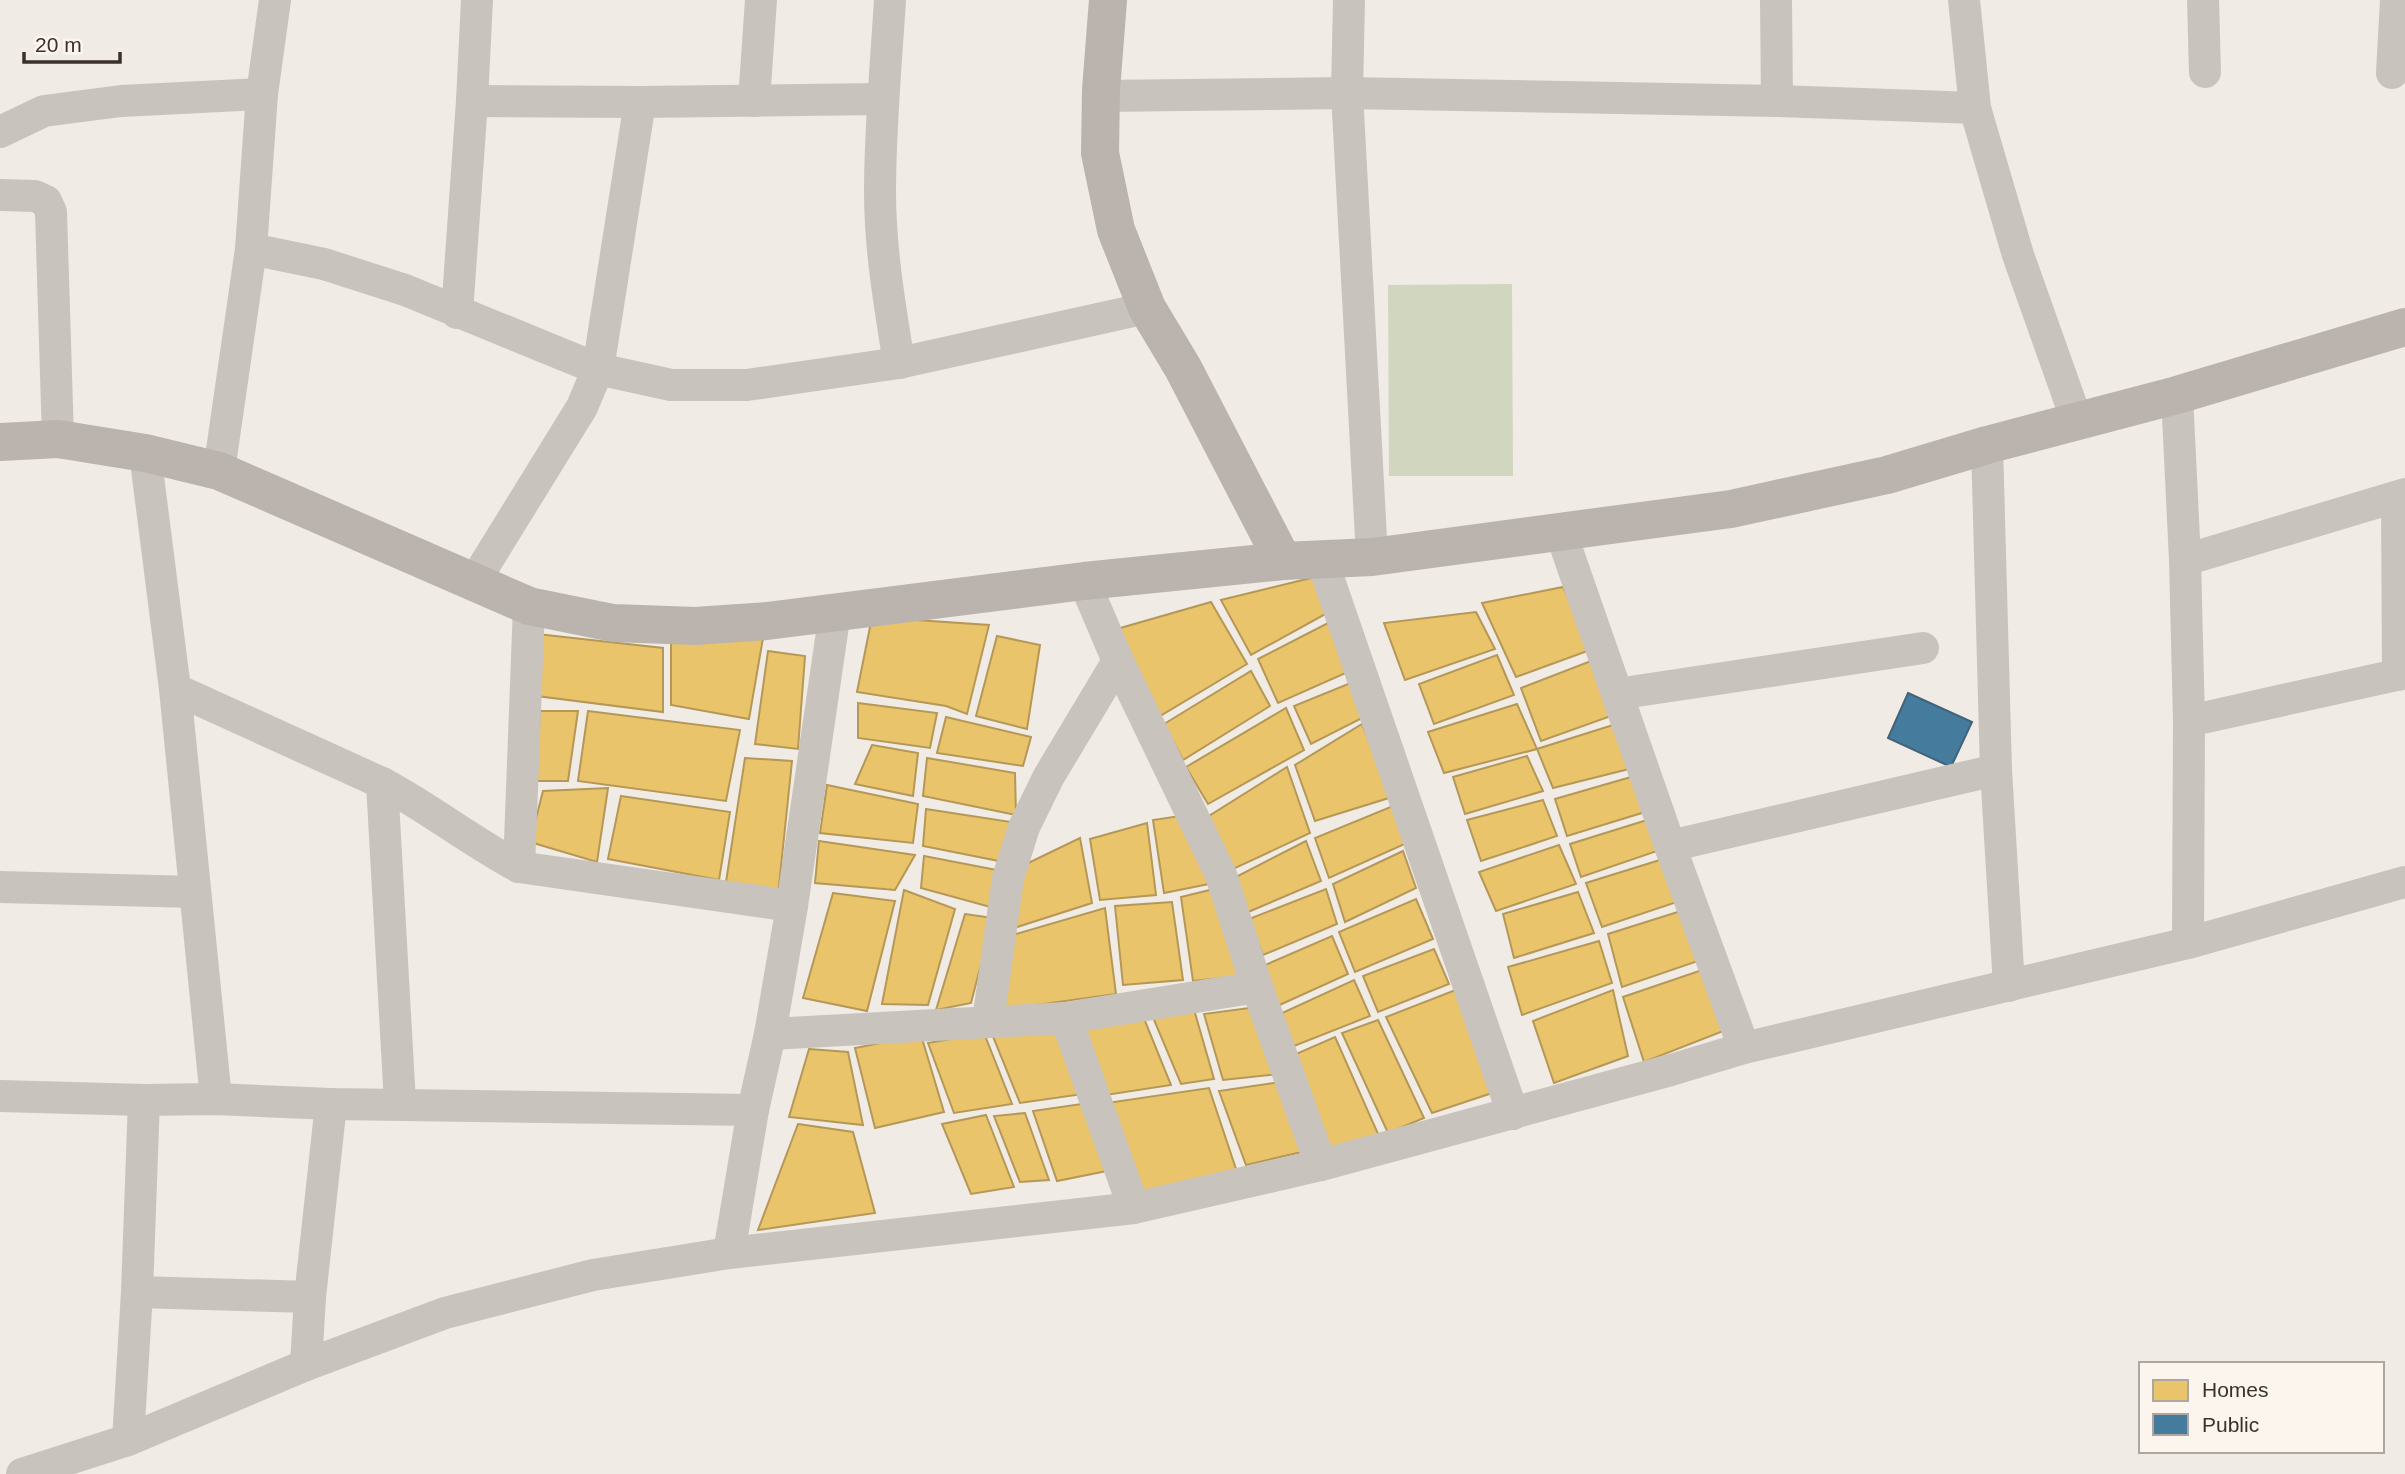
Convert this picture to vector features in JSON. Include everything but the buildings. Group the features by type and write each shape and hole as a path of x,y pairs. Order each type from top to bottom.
{"street":[{"path":"219,471 251,249 262,94 275,0"},
{"path":"457,313 477,0"},
{"path":"754,101 761,0"},
{"path":"890,0 880,194 887,293 899,363"},
{"path":"1108,0 1100,96 1100,153 1116,230 1147,308 1183,368 1283,561"},
{"path":"1349,0 1347,93 1372,557"},
{"path":"1776,0 1777,101"},
{"path":"1964,0 1975,108 2018,255 2077,421"},
{"path":"2203,0 2205,72"},
{"path":"2392,73 2396,0"},
{"path":"1100,96 1347,93 1777,101 1975,108"},
{"path":"0,132 44,111 121,101 262,94"},
{"path":"472,101 883,99"},
{"path":"474,582 582,407 598,369 640,102"},
{"path":"0,195 35,196 46,201 51,212 58,439"},
{"path":"251,249 324,264 405,290 598,369 671,385 747,385 899,363 1147,308"},
{"path":"0,442 58,439 145,453 219,471 529,606 613,623 695,626 767,621 1084,581 1283,561 1372,557 1731,509 1887,475 1987,445 2177,395 2405,327"},
{"path":"2177,395 2189,721 2188,943"},
{"path":"1987,445 1996,770 2010,986"},
{"path":"145,453 175,689 216,1099"},
{"path":"2185,560 2401,495 2402,674 2189,721"},
{"path":"1561,533 1744,1048"},
{"path":"1322,560 1513,1114"},
{"path":"1084,581 1118,661 1221,875 1256,987 1321,1166"},
{"path":"519,867 529,606"},
{"path":"729,1253 792,906 835,612"},
{"path":"1617,694 1923,648"},
{"path":"988,1021 1007,878 1024,827 1049,776 1118,661"},
{"path":"175,689 382,783 519,867 792,906"},
{"path":"1670,846 1996,770"},
{"path":"382,783 400,1103"},
{"path":"0,882 195,892"},
{"path":"22,1474 128,1440 306,1365 445,1313 593,1275 729,1253 1134,1208 1321,1166 1744,1048 2188,943 2405,882"},
{"path":"770,1034 1066,1018 1256,987"},
{"path":"1066,1018 1134,1208"},
{"path":"0,1096 753,1110"},
{"path":"128,1440 144,1100"},
{"path":"306,1365 310,1297 331,1104"},
{"path":"137,1292 310,1297"}],"green space":[{"path":"1512,284 1513,476 1389,476 1388,285"}]}
